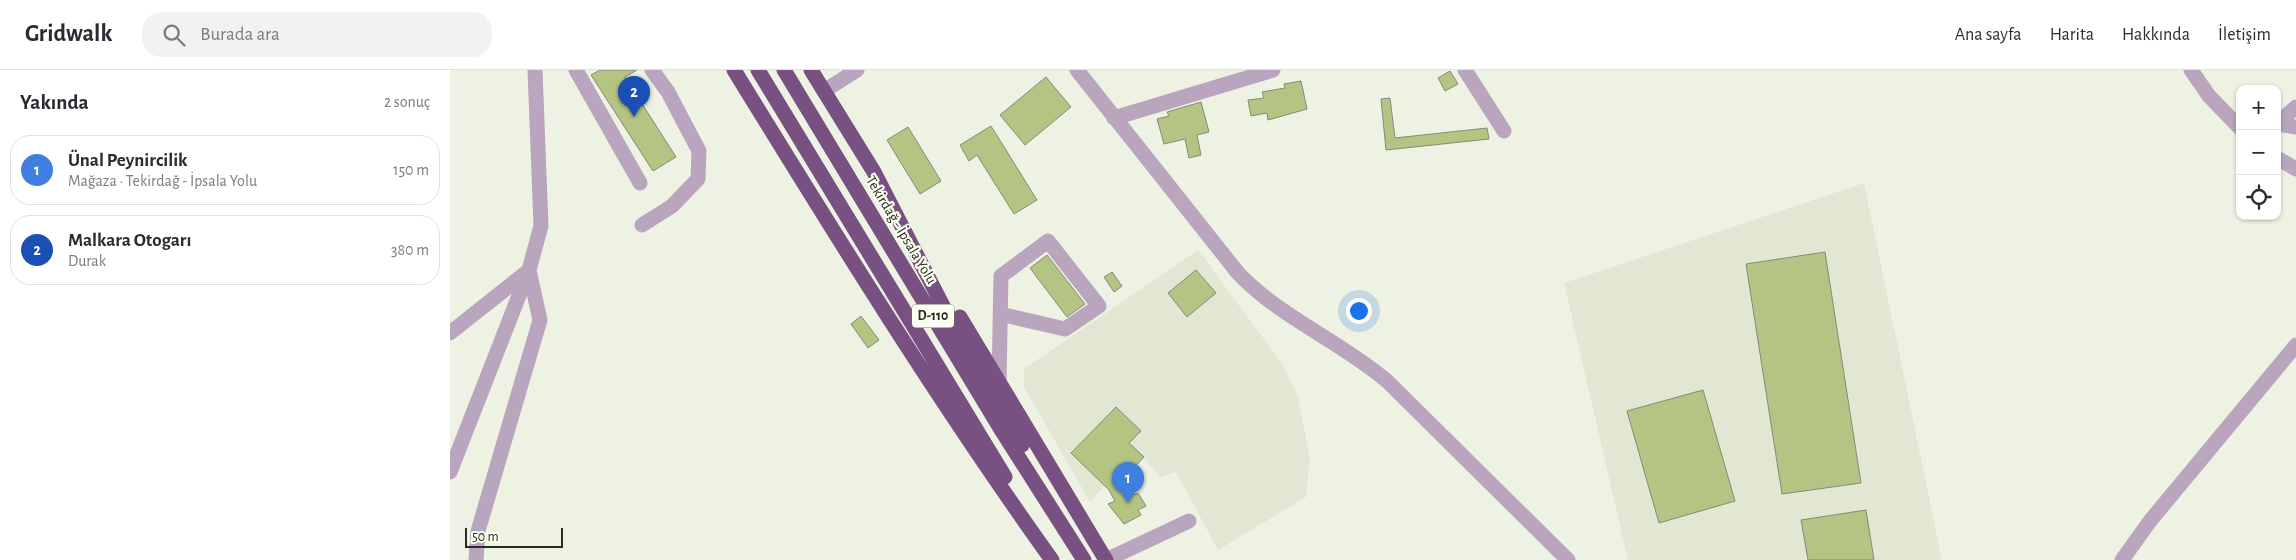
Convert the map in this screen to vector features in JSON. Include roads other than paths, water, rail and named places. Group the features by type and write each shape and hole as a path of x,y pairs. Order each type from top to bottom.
{"highway":[{"path":"734,70 891,324 995,480 1052,560"},
{"name":"D-110","path":"758,70 1052,560"},
{"name":"Tekirdağ - İpsala Yolu","path":"784,70 1000,428 1083,558"},
{"path":"811,70 929,261 1106,560"},
{"path":"874,172 962,341 1008,419 1083,558"}],"street":[{"path":"450,472 529,270 542,226 535,70"},
{"path":"576,70 640,183"},
{"path":"642,225 672,206 698,179 699,152 668,92 652,70"},
{"path":"824,91 857,70"},
{"path":"1077,70 1254,289 1271,304 1364,363 1387,381 1568,560"},
{"path":"1114,118 1272,70"},
{"path":"1465,70 1504,131"},
{"path":"2190,70 2209,96 2236,124"},
{"path":"2281,121 2296,107"},
{"path":"2281,124 2296,127"},
{"path":"2281,161 2296,170"},
{"path":"999,382 1000,314 1001,276 1048,241 1098,306 1065,329 1000,314"},
{"path":"450,333 529,270"},
{"path":"476,560 478,531 540,320 529,270"},
{"path":"2122,560 2150,521 2296,345"},
{"path":"1106,560 1189,521"}],"place":[{"name":"Malkara Otogarı","path":"634,117"},
{"name":"Ünal Peynircilik","path":"1128,503"}]}
